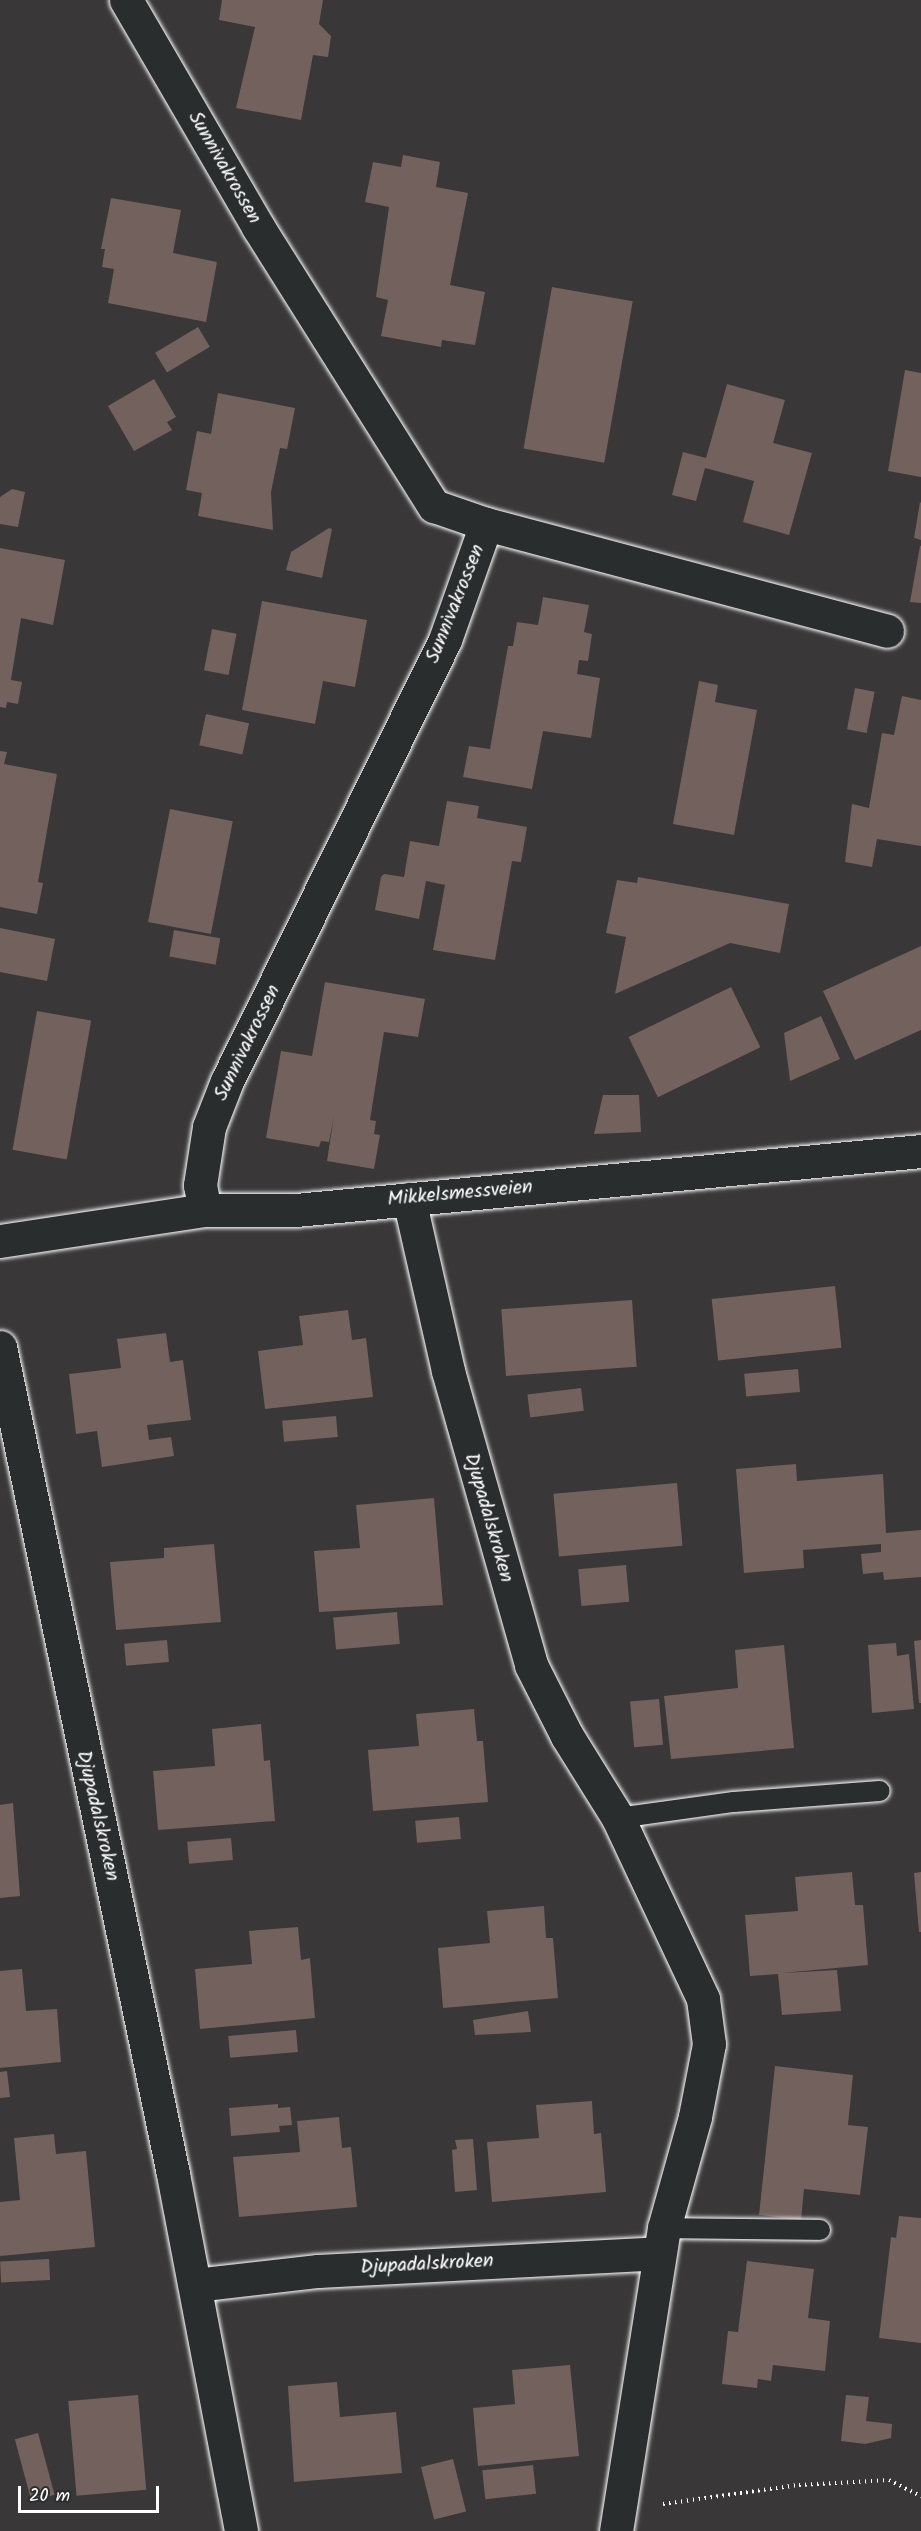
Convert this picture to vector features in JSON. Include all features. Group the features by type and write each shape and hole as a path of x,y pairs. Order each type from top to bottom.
{"street":[{"name":"Sunnivakrossen","path":"126,0 258,227 434,506 486,524 444,640 227,1081 209,1127 200,1185 205,1210"},
{"path":"486,524 887,631"},
{"name":"Mikkelsmessveien","path":"0,1241 205,1210 296,1210 921,1151"},
{"name":"Djupadalskroken","path":"409,1199 448,1371 531,1665 567,1736 618,1818 703,1999 709,2044 695,2117 662,2241 633,2442 617,2521"},
{"name":"Djupadalskroken","path":"0,1347 195,2285 241,2531"},
{"name":"Djupadalskroken","path":"195,2285 318,2271 662,2241"}],"lane":[{"path":"618,1818 734,1802 880,1791"},
{"name":"Djupadalskroken","path":"662,2241 820,2230"}],"path":[{"path":"617,2521 787,2487 889,2480 921,2496"}],"building":[{"path":"222,0 323,0 319,24 331,36 328,57 313,55 301,120 236,108 255,27 219,20"},
{"path":"403,155 440,162 436,187 468,193 450,285 485,292 475,345 442,340 441,347 381,336 388,300 376,297 389,207 365,202 373,162 401,167"},
{"path":"111,198 181,210 173,253 217,262 206,322 108,303 114,269 102,267 105,249 101,249"},
{"path":"552,287 633,301 604,463 524,449"},
{"path":"198,327 210,347 167,372 155,353"},
{"path":"905,370 921,373 921,477 888,471"},
{"path":"154,379 176,417 167,422 172,430 134,451 108,406"},
{"path":"727,384 785,400 773,443 812,453 789,535 743,522 754,481 705,468 696,501 672,495 683,452 706,458"},
{"path":"218,393 295,408 287,449 280,448 271,492 273,530 198,516 202,493 186,490 197,431 211,434"},
{"path":"12,489 25,492 18,527 0,524 0,497"},
{"path":"921,503 921,540 914,538"},
{"path":"329,528 332,529 322,578 286,570 291,552"},
{"path":"921,546 921,603 910,602"},
{"path":"0,548 65,560 53,625 21,618 11,680 22,682 18,704 7,702 6,708 0,707"},
{"path":"543,597 589,605 584,632 592,634 588,661 579,660 577,674 600,678 591,738 543,731 532,789 463,777 469,746 490,749 508,646 513,646 517,622 538,625"},
{"path":"262,601 367,620 355,687 323,681 315,724 242,710"},
{"path":"212,629 237,634 229,675 204,670"},
{"path":"699,681 718,685 715,702 757,710 734,835 673,824"},
{"path":"855,688 875,692 867,733 847,729"},
{"path":"902,696 921,700 921,846 877,839 872,867 845,862 852,804 869,808 882,733 894,735"},
{"path":"206,714 249,723 242,754 199,745"},
{"path":"0,751 7,752 4,764 57,774 38,882 43,883 37,914 0,907"},
{"path":"447,801 479,806 477,818 527,827 521,862 512,861 495,960 433,950 445,885 426,881 419,919 375,910 381,877 384,874 404,877 410,841 439,846"},
{"path":"170,809 233,821 211,934 148,922"},
{"path":"638,877 789,904 780,953 730,943 615,994 626,937 606,933 617,880 637,883"},
{"path":"0,928 55,939 47,981 0,972"},
{"path":"174,930 220,938 216,965 169,957"},
{"path":"921,946 921,1030 855,1060 823,991"},
{"path":"325,982 425,999 418,1037 384,1032 370,1120 376,1121 374,1134 380,1135 374,1169 327,1161 334,1116 329,1142 321,1141 319,1147 266,1138 281,1051 312,1056"},
{"path":"731,987 760,1047 658,1097 629,1037"},
{"path":"37,1011 91,1021 67,1159 13,1150"},
{"path":"821,1016 840,1059 790,1081 784,1033"},
{"path":"603,1095 639,1095 641,1132 594,1134"},
{"path":"835,1286 841,1348 718,1361 712,1299"},
{"path":"632,1300 637,1367 506,1376 501,1309"},
{"path":"348,1310 352,1340 366,1338 373,1397 265,1409 258,1351 303,1345 299,1316"},
{"path":"166,1333 170,1362 183,1360 191,1420 147,1425 149,1440 171,1437 174,1456 102,1467 97,1431 76,1434 69,1374 121,1368 117,1339"},
{"path":"798,1369 800,1392 746,1397 744,1374"},
{"path":"581,1388 584,1411 530,1417 527,1395"},
{"path":"336,1416 338,1437 284,1442 282,1421"},
{"path":"796,1464 797,1481 883,1474 886,1533 921,1530 921,1577 884,1580 883,1572 863,1574 861,1554 881,1552 881,1544 803,1550 804,1568 744,1573 736,1469"},
{"path":"677,1483 682,1546 559,1557 553,1494"},
{"path":"434,1498 443,1605 319,1612 314,1551 360,1548 356,1505"},
{"path":"214,1544 221,1622 116,1630 110,1562 164,1558 164,1548"},
{"path":"626,1565 629,1602 581,1606 578,1569"},
{"path":"397,1612 400,1644 336,1649 333,1618"},
{"path":"167,1640 169,1662 126,1666 124,1644"},
{"path":"921,1640 921,1703 919,1703 914,1641"},
{"path":"896,1643 897,1656 909,1654 914,1709 872,1713 868,1645"},
{"path":"784,1645 794,1748 671,1759 664,1696 738,1688 735,1650"},
{"path":"659,1699 663,1745 634,1747 630,1702"},
{"path":"474,1709 477,1741 483,1741 488,1802 373,1811 368,1750 419,1746 416,1714"},
{"path":"261,1724 264,1761 270,1760 275,1821 158,1830 153,1771 215,1766 212,1729"},
{"path":"13,1803 20,1896 0,1898 0,1805"},
{"path":"459,1817 461,1839 417,1843 415,1821"},
{"path":"231,1838 233,1860 189,1864 187,1842"},
{"path":"852,1872 855,1905 863,1905 868,1965 782,1973 837,1970 841,2011 782,2015 778,1974 750,1976 745,1915 798,1911 795,1877"},
{"path":"921,1872 921,1932 919,1932 914,1873"},
{"path":"544,1906 546,1938 553,1938 558,1998 443,2008 438,1948 490,1943 487,1911"},
{"path":"298,1927 301,1960 310,1958 315,2018 200,2029 195,1969 252,1964 249,1931"},
{"path":"22,1969 26,2011 57,2009 61,2062 0,2068 0,1971"},
{"path":"528,2011 531,2032 475,2035 473,2020"},
{"path":"296,2030 298,2052 230,2058 228,2036"},
{"path":"775,2066 853,2075 848,2125 868,2127 860,2195 804,2189 801,2220 759,2215"},
{"path":"7,2071 10,2097 0,2098 0,2072"},
{"path":"592,2101 594,2134 601,2133 606,2192 492,2202 487,2142 539,2138 536,2105"},
{"path":"278,2104 278,2108 290,2107 292,2125 279,2126 280,2132 231,2136 229,2108"},
{"path":"339,2117 342,2148 351,2147 357,2207 239,2217 233,2157 300,2152 297,2121"},
{"path":"54,2134 56,2154 86,2151 95,2247 0,2256 0,2202 20,2200 14,2138"},
{"path":"473,2139 477,2190 455,2192 452,2150 457,2149 455,2140"},
{"path":"899,2216 921,2218 921,2343 879,2338 891,2237 896,2238"},
{"path":"49,2259 50,2280 1,2283 0,2262"},
{"path":"747,2261 814,2269 808,2318 830,2321 825,2371 773,2365 771,2381 758,2379 757,2388 722,2384 728,2331 738,2332"},
{"path":"570,2365 579,2456 478,2466 473,2408 515,2404 512,2370"},
{"path":"337,2382 340,2417 396,2412 402,2473 294,2482 288,2386"},
{"path":"138,2395 146,2490 77,2496 68,2401"},
{"path":"846,2395 869,2397 866,2421 892,2424 891,2438 865,2444 841,2441"},
{"path":"38,2433 55,2495 31,2501 15,2439"},
{"path":"453,2459 466,2511 434,2519 421,2467"},
{"path":"533,2465 536,2494 485,2499 482,2470"}]}
